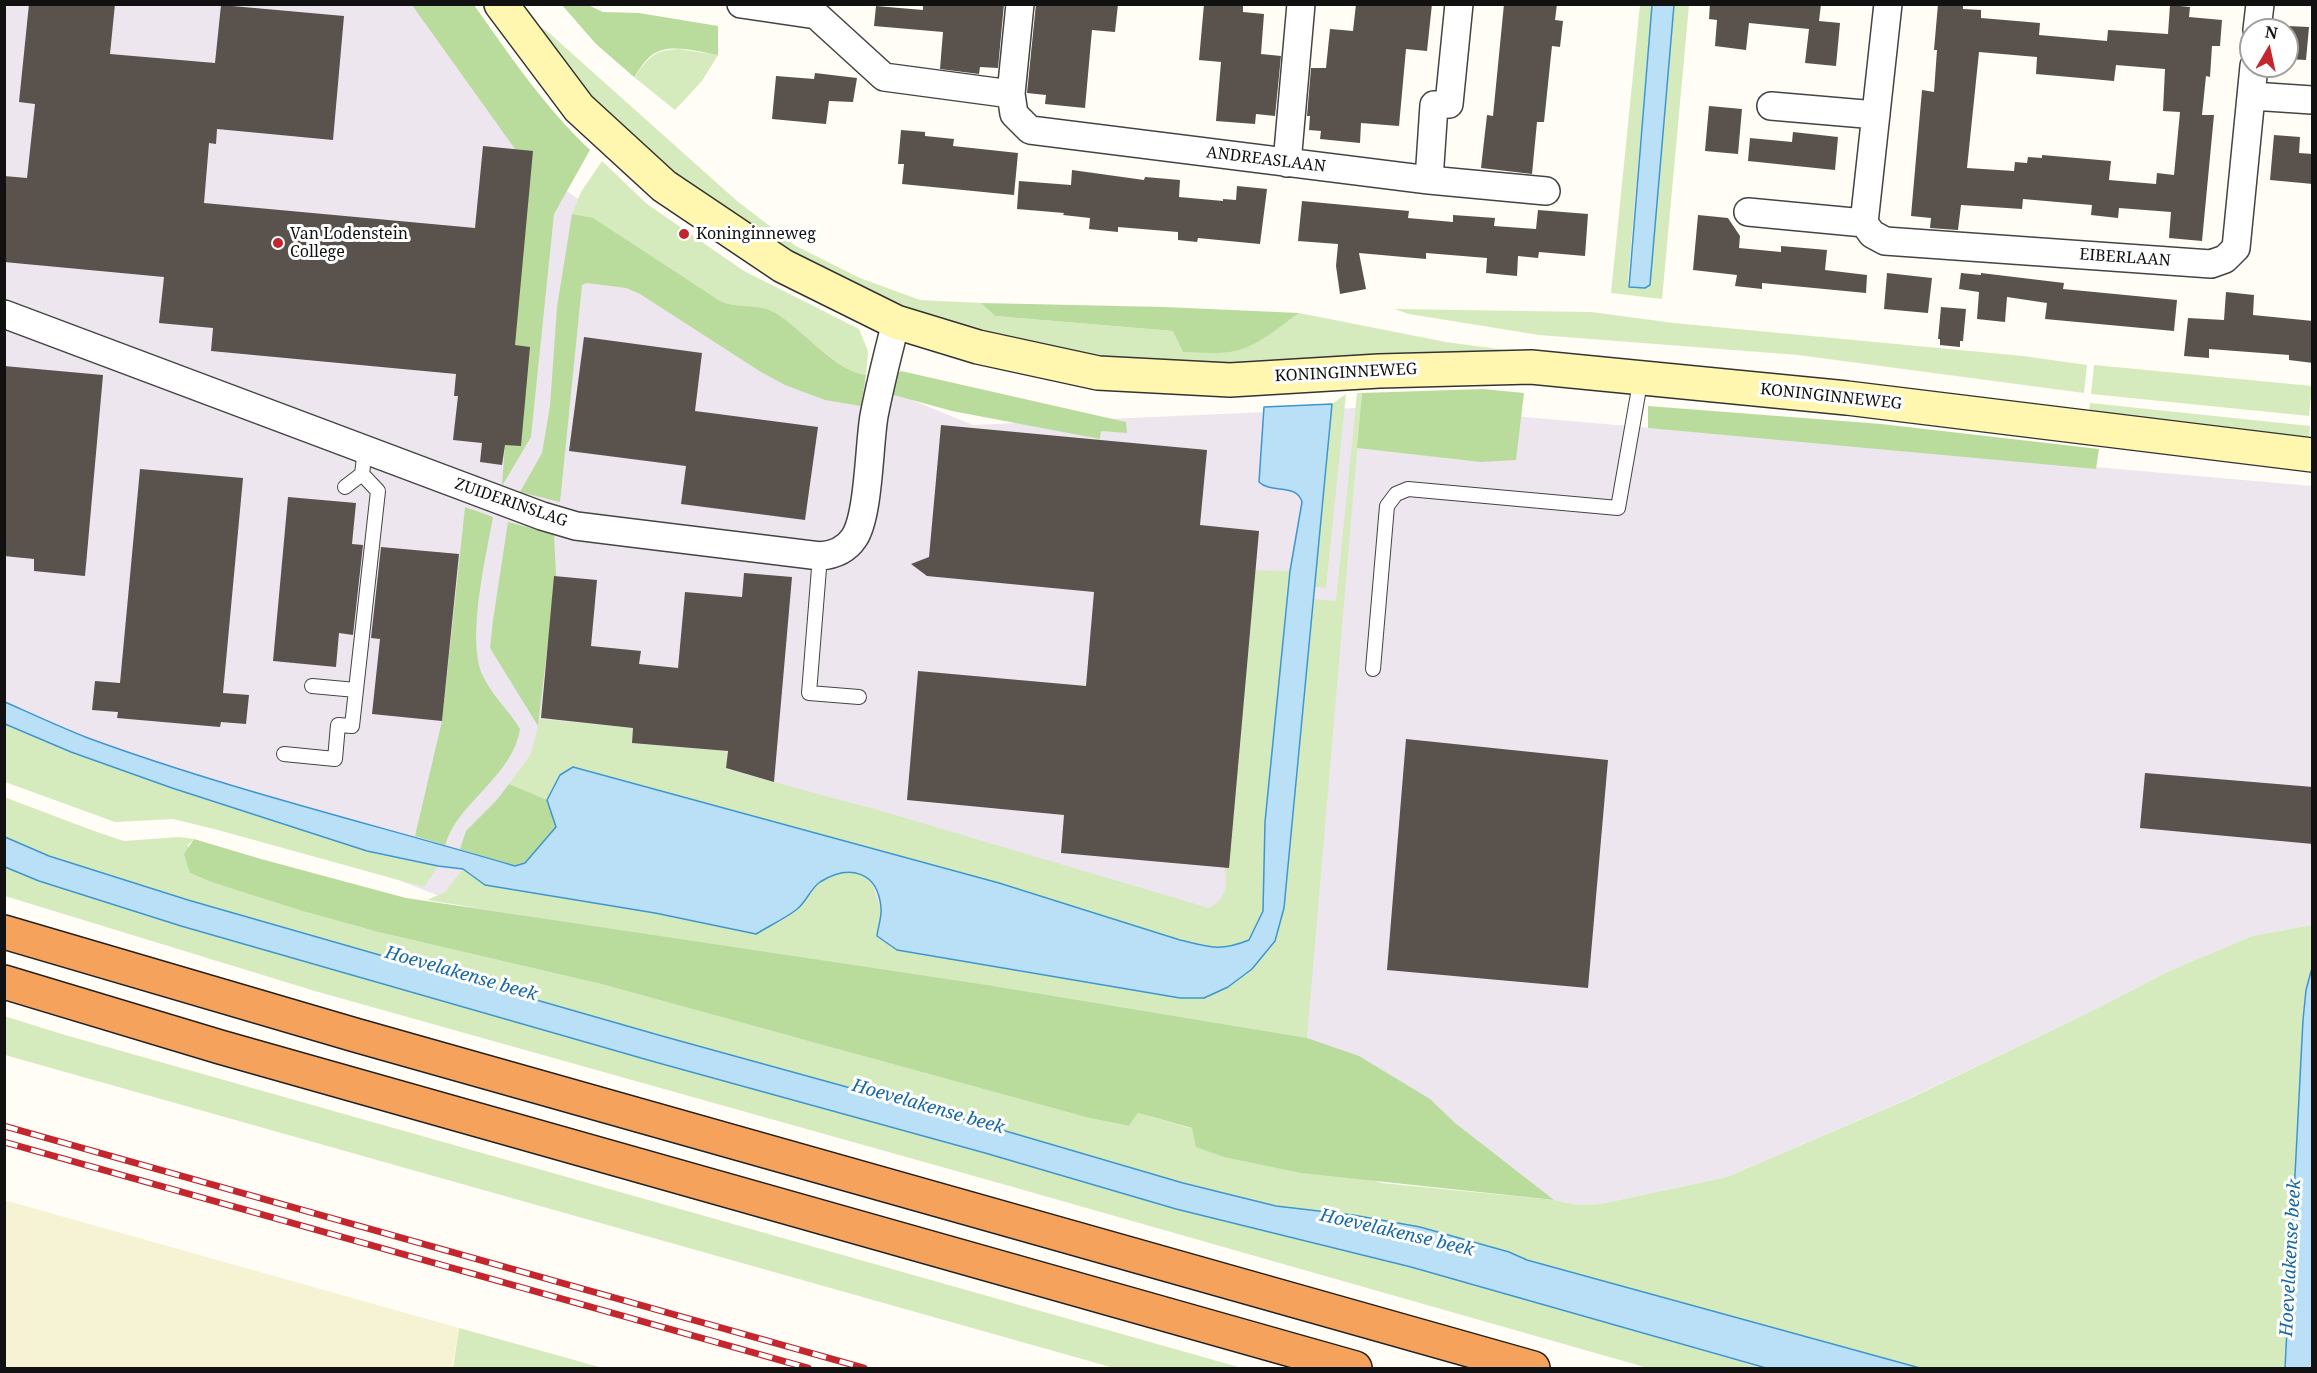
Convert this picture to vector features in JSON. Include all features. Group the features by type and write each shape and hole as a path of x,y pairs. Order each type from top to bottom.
{"highway":[{"path":"4,932 377,1041 1533,1368"},
{"path":"4,982 220,1047 1355,1368"}],"main road":[{"name":"KONINGINNEWEG","path":"501,4 579,108 664,186 783,266 896,322 978,347 1098,373 1230,380 1379,371 1531,366 1847,398 2313,455"}],"street":[{"path":"741,4 816,15 884,77 1011,94 1020,4"},
{"path":"1287,163 1301,4"},
{"path":"1429,180 1434,105 1449,104 1459,4"},
{"path":"1748,212 1864,223 1888,4"},
{"name":"EIBERLAAN","path":"1864,223 1872,234 1885,241 2211,264 2225,259 2236,248 2253,78"},
{"name":"ANDREASLAAN","path":"1011,94 1014,114 1030,130 1429,180 1546,191"},
{"path":"2252,96 2313,100"},
{"path":"1771,103 1876,115"},
{"name":"ZUIDERINSLAG","path":"4,314 364,462 576,526 820,556 832,555 846,548 855,537 862,520 874,416 896,322"}],"lane":[{"path":"1372,669 1388,506 1396,494 1408,489 1618,508 1641,377"},
{"path":"284,754 335,759 338,725 352,726 378,491 364,462 345,487"},
{"path":"820,556 809,693 859,697"},
{"path":"312,686 356,690"}],"shaded area":[{"path":"4,5 439,5 561,187 799,354 973,425 1400,406 2312,486 2312,925 2252,936 2167,972 2090,1012 1912,1097 1727,1177 1600,1204 1578,1205 822,1047 5,725"},
{"path":"4,1200 459,1328 452,1368 5,1368"}],"green space":[{"path":"412,5 474,5 514,62 590,150 554,214 531,437 502,486 513,330 530,170"},
{"path":"562,5 588,5 603,12 639,13 718,26 718,55 675,48 659,51 647,60 634,77 596,44"},
{"path":"1640,5 1652,5 1628,281 1629,287 1645,288 1650,284 1674,5 1689,5 1662,299 1611,293"},
{"path":"525,16 548,32 737,201 796,246 860,278 920,300 981,303 995,316 1173,331 1239,350 1299,313 1446,342 1550,356 1219,367 1077,358 883,304 710,206 594,105"},
{"path":"679,49 718,55 702,81 675,110 634,77 653,56 663,51"},
{"path":"602,161 647,204 744,271 859,329 868,351 866,375 854,372 830,357 774,312 720,301 572,214 581,192"},
{"path":"572,214 593,218 720,301 768,309 785,319 830,357 854,372 866,375 861,406 825,400 785,385 640,294 626,288 587,283 582,285 560,502 520,492 542,453 550,406 557,307"},
{"path":"981,303 1299,313 1247,347 1225,352 1204,353 1183,352 1173,331 995,316"},
{"path":"1394,309 1591,312 1674,323 2023,356 2087,365 2084,393 1798,355 1539,335 1409,314"},
{"path":"2094,365 2312,386 2309,416 2091,394"},
{"path":"901,371 1126,422 1127,433 1101,431 1100,439 952,411 890,394 896,375"},
{"path":"1483,389 1524,393 1516,460 1481,462 1357,448 1362,393"},
{"path":"1357,393 1362,393 1307,1038 987,985 676,940 427,900 445,892 463,869 485,885 655,913 756,934 798,909 818,884 838,872 855,872 871,881 881,910 878,922 1204,998 1228,987 1252,969 1275,941 1284,908 1314,599 1336,601"},
{"path":"1346,394 1326,588 1314,587 1332,404"},
{"path":"2090,403 2310,426 2309,441 2089,414"},
{"path":"1648,406 1881,424 2099,449 2096,469 1648,428"},
{"path":"465,507 493,517 479,598 476,642 478,660 487,683 520,729 507,761 461,815 445,845 415,836 442,721"},
{"path":"508,522 554,534 556,575 538,726 490,648"},
{"path":"1247,570 1290,571 1265,822 1263,911 1249,940 1239,944 1214,947 1180,940 999,883 573,768 560,775 547,800 509,784 531,754 540,719 633,728 632,743 727,751 726,769 878,810 1209,908 1221,899 1226,881 1223,860"},
{"path":"4,724 71,752 172,788 367,851 438,866 424,887 173,819 115,822 5,782"},
{"path":"509,784 547,800 557,827 525,863 516,866 460,849 466,831 496,801"},
{"path":"4,797 124,841 179,837 194,839 188,845 190,873 302,911 378,932 601,984 1089,1118 1129,1126 1138,1113 1382,1183 1554,1200 1578,1205 1600,1204 1727,1177 1913,1097 2090,1012 2167,972 2252,936 2312,925 2312,968 2306,990 2303,1020 2285,1368 1917,1368 1527,1260 1509,1252 1420,1227 1353,1215 1276,1206 1183,1183 188,900 49,856 5,837"},
{"path":"194,839 406,898 987,985 1307,1038 1359,1056 1430,1099 1455,1123 1554,1200 1301,1173 1224,1157 1196,1147 1192,1128 1138,1113 1129,1126 1089,1118 601,984 378,932 302,911 190,873 184,854"},
{"path":"4,867 39,881 181,926 655,1062 985,1153 1176,1209 1392,1261 1762,1368 1648,1368 315,991 5,896"},
{"path":"4,1016 1242,1368 1114,1368 5,1055"},
{"path":"459,1328 603,1368 453,1368"}],"water":[{"path":"1652,5 1674,5 1650,285 1645,288 1629,287"},
{"path":"1332,404 1284,908 1275,941 1252,969 1228,987 1204,998 1180,998 897,950 877,936 881,908 879,896 868,879 860,874 841,873 820,882 796,910 756,934 655,913 485,885 463,869 367,851 172,788 71,752 5,724 5,702 88,738 193,774 515,866 525,863 556,827 547,800 560,775 573,767 999,883 1180,940 1207,946 1222,947 1239,944 1249,940 1263,911 1265,822 1290,571 1302,502 1299,496 1289,490 1270,488 1259,482 1264,407"},
{"name":"Hoevelakense beek","path":"5,837 49,856 188,900 1183,1183 1276,1206 1353,1215 1420,1227 1509,1252 1527,1260 1920,1368 1766,1368 1411,1267 1176,1209 181,926 39,881 5,867"},
{"name":"Hoevelakense beek","path":"2312,968 2312,1368 2285,1368 2303,1020 2306,990"}],"building":[{"path":"29,4 115,4 110,54 215,63 221,5 344,16 333,140 217,129 216,144 209,143 204,203 475,228 483,146 533,151 515,345 530,347 521,446 505,445 502,465 480,462 482,443 453,440 458,396 454,396 456,374 211,351 213,328 159,323 164,277 4,262 4,176 27,178 35,104 19,102"},
{"path":"923,4 1004,4 998,68 980,67 979,74 940,69 943,32 874,26 876,6 923,10"},
{"path":"1036,4 1118,4 1115,32 1092,30 1085,108 1045,104 1046,95 1027,93"},
{"path":"1204,4 1243,4 1243,12 1264,14 1261,54 1281,56 1275,116 1256,114 1255,124 1216,121 1221,62 1199,60"},
{"path":"1356,4 1432,4 1427,51 1406,49 1399,126 1361,123 1360,143 1320,139 1321,131 1309,130 1310,116 1307,116 1311,68 1326,68 1330,29 1353,31"},
{"path":"1504,4 1557,4 1555,20 1563,21 1560,47 1552,46 1544,122 1537,122 1532,174 1481,168 1487,115 1493,116"},
{"path":"1710,4 1821,4 1819,21 1840,23 1836,66 1805,63 1809,29 1749,23 1746,50 1715,46 1717,20 1709,19"},
{"path":"1938,4 1963,4 1963,9 1981,10 1981,18 2040,23 2039,35 2107,41 2108,30 2168,34 2170,5 2190,7 2189,17 2222,20 2220,46 2212,46 2210,77 2206,76 2202,115 2214,115 2202,241 2169,238 2171,212 2119,208 2118,218 2091,215 2092,205 2023,199 2022,209 1961,205 1958,230 1930,228 1931,218 1911,216 1922,90 1934,92 1937,50 1934,50","holes":["1979,52 2037,57 2036,74 2114,81 2116,65 2165,69 2163,111 2180,112 2174,175 2157,173 2156,184 2109,180 2111,161 2042,155 2042,158 2028,157 2027,163 2015,162 2014,171 1967,168"]},
{"path":"2299,27 2309,27 2306,60 2299,60"},
{"path":"815,73 857,78 853,102 829,101 826,124 772,119 776,76 814,79"},
{"path":"1709,106 1742,109 1738,154 1705,151"},
{"path":"901,130 925,132 925,136 954,139 953,146 1018,153 1014,195 902,184 904,164 898,164"},
{"path":"1793,132 1838,137 1835,170 1748,161 1750,138 1792,142"},
{"path":"2274,135 2300,137 2299,153 2313,154 2313,184 2270,180"},
{"path":"1072,170 1144,180 1145,177 1180,180 1179,197 1236,200 1237,186 1267,189 1260,244 1198,238 1197,242 1178,240 1178,232 1118,227 1118,232 1089,229 1090,218 1017,209 1019,181 1071,185"},
{"path":"1302,201 1409,211 1408,218 1453,222 1453,215 1495,218 1494,226 1536,229 1538,210 1588,214 1585,256 1539,252 1538,258 1518,256 1517,276 1486,273 1487,258 1426,253 1426,259 1359,253 1366,289 1340,294 1336,266 1338,244 1298,241"},
{"path":"1698,215 1728,218 1740,236 1739,248 1781,252 1781,246 1827,250 1825,270 1867,275 1866,293 1762,283 1762,289 1735,286 1737,275 1693,270"},
{"path":"1887,273 1932,278 1928,313 1884,309"},
{"path":"1961,273 1981,275 1981,273 2064,283 2063,289 2177,300 2174,331 2045,319 2047,303 2007,297 2005,322 1977,319 1979,292 1959,289"},
{"path":"2226,292 2254,295 2253,315 2313,321 2313,363 2289,360 2289,355 2209,349 2209,358 2184,356 2188,318 2224,320"},
{"path":"1941,307 1966,309 1963,341 1960,341 1960,347 1940,345 1940,339 1938,339"},
{"path":"584,337 702,353 695,411 818,427 805,520 681,504 686,466 569,451"},
{"path":"4,366 103,375 85,576 34,571 34,559 4,556"},
{"path":"941,425 1207,450 1200,525 1259,531 1229,868 1061,853 1064,815 907,800 918,671 1086,686 1094,592 927,576 911,564 929,557"},
{"path":"140,469 243,478 223,693 249,695 246,724 221,722 220,727 117,718 118,712 92,710 95,681 120,683"},
{"path":"288,497 356,503 352,544 363,545 353,635 339,633 336,667 273,661"},
{"path":"381,547 459,554 442,721 372,714 380,639 371,638"},
{"path":"744,573 792,577 774,782 726,768 728,751 632,743 633,728 541,718 554,576 597,580 591,646 641,651 639,664 678,668 685,592 742,597"},
{"path":"1406,739 1608,760 1588,988 1387,970"},
{"path":"2145,773 2313,787 2313,844 2140,828"}],"railway":[{"path":"4,1126 864,1368"},
{"path":"4,1142 808,1368"}],"place":[{"name":"Koninginneweg","path":"684,234"},
{"name":"Van Lodenstein College","path":"278,243"}]}
